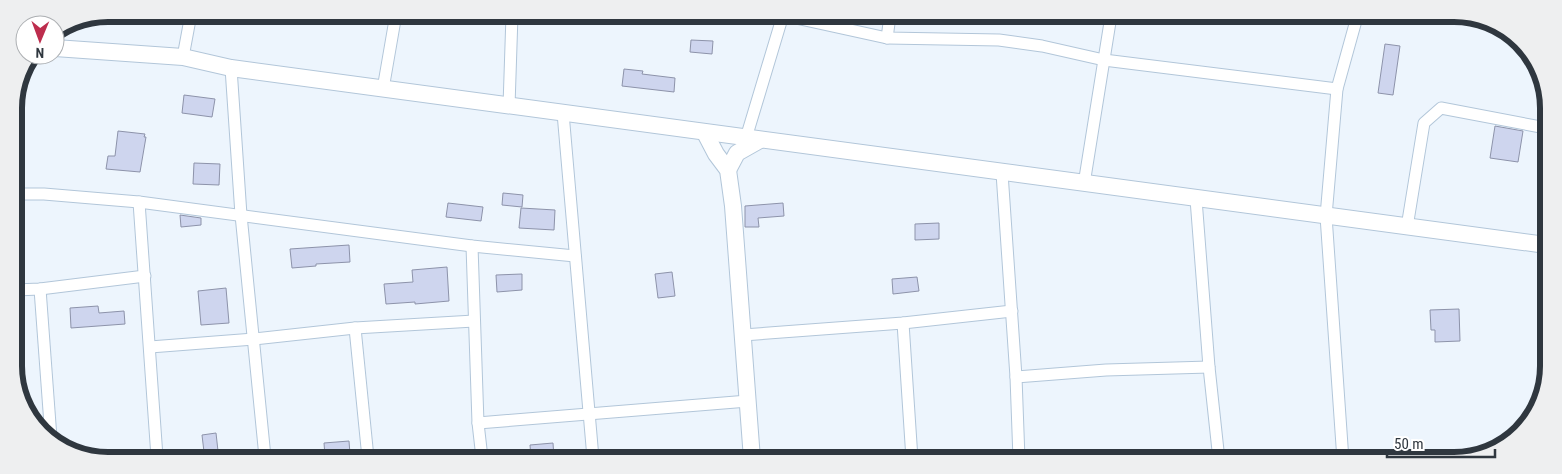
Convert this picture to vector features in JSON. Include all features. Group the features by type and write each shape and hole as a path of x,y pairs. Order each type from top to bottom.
{"street":[{"path":"183,57 190,22"},
{"path":"383,89 395,22"},
{"path":"509,106 512,22"},
{"path":"728,170 737,153 753,139 780,22"},
{"path":"814,22 887,38 999,40 1042,46 1104,60 1337,89"},
{"path":"887,38 889,22"},
{"path":"1084,184 1110,22"},
{"path":"1341,451 1326,216 1337,89 1355,22"},
{"path":"65,49 183,57 231,68 383,89 1540,244"},
{"path":"231,68 241,215 264,452"},
{"path":"1407,227 1424,123 1441,108 1540,127"},
{"path":"563,113 592,452"},
{"path":"706,133 716,154 728,170 733,206 752,452"},
{"path":"1002,173 1016,377 1019,451"},
{"path":"23,194 139,202 472,246 575,256"},
{"path":"1196,199 1209,367 1218,451"},
{"path":"139,202 156,452"},
{"path":"472,246 478,423 481,452"},
{"path":"22,290 145,276"},
{"path":"40,289 50,428"},
{"path":"743,335 903,323 1012,311"},
{"path":"150,347 355,328 474,321"},
{"path":"903,323 911,451"},
{"path":"355,328 367,452"},
{"path":"1016,377 1106,370 1209,367"},
{"path":"478,423 748,401"}],"building":[{"path":"691,40 713,41 712,54 690,52"},
{"path":"1385,44 1400,46 1393,95 1378,93"},
{"path":"624,69 643,71 642,74 675,78 674,92 622,86"},
{"path":"184,95 215,99 212,117 182,113"},
{"path":"1495,126 1523,131 1518,162 1490,158"},
{"path":"118,131 145,134 140,172 106,169 108,156 115,156"},
{"path":"194,163 220,164 219,185 193,184"},
{"path":"503,193 523,195 522,207 502,205"},
{"path":"448,203 483,207 481,221 446,217"},
{"path":"783,203 784,216 758,218 759,227 745,227 745,206"},
{"path":"521,208 555,210 554,230 519,228"},
{"path":"180,215 201,218 201,225 181,227"},
{"path":"939,223 939,239 915,240 915,224"},
{"path":"349,245 350,262 316,264 316,266 292,268 290,249"},
{"path":"447,267 449,301 386,304 384,284 413,282 412,270"},
{"path":"672,272 675,296 658,298 655,274"},
{"path":"522,274 522,290 497,292 496,275"},
{"path":"917,277 919,291 893,294 892,279"},
{"path":"226,288 229,323 201,325 198,291"},
{"path":"98,306 99,313 124,311 125,324 71,328 70,308"},
{"path":"1459,309 1460,341 1435,342 1435,330 1431,330 1430,310"},
{"path":"216,433 218,451 204,452 202,435"},
{"path":"349,441 350,452 325,452 324,443"},
{"path":"553,443 554,452 531,452 530,445"}]}
